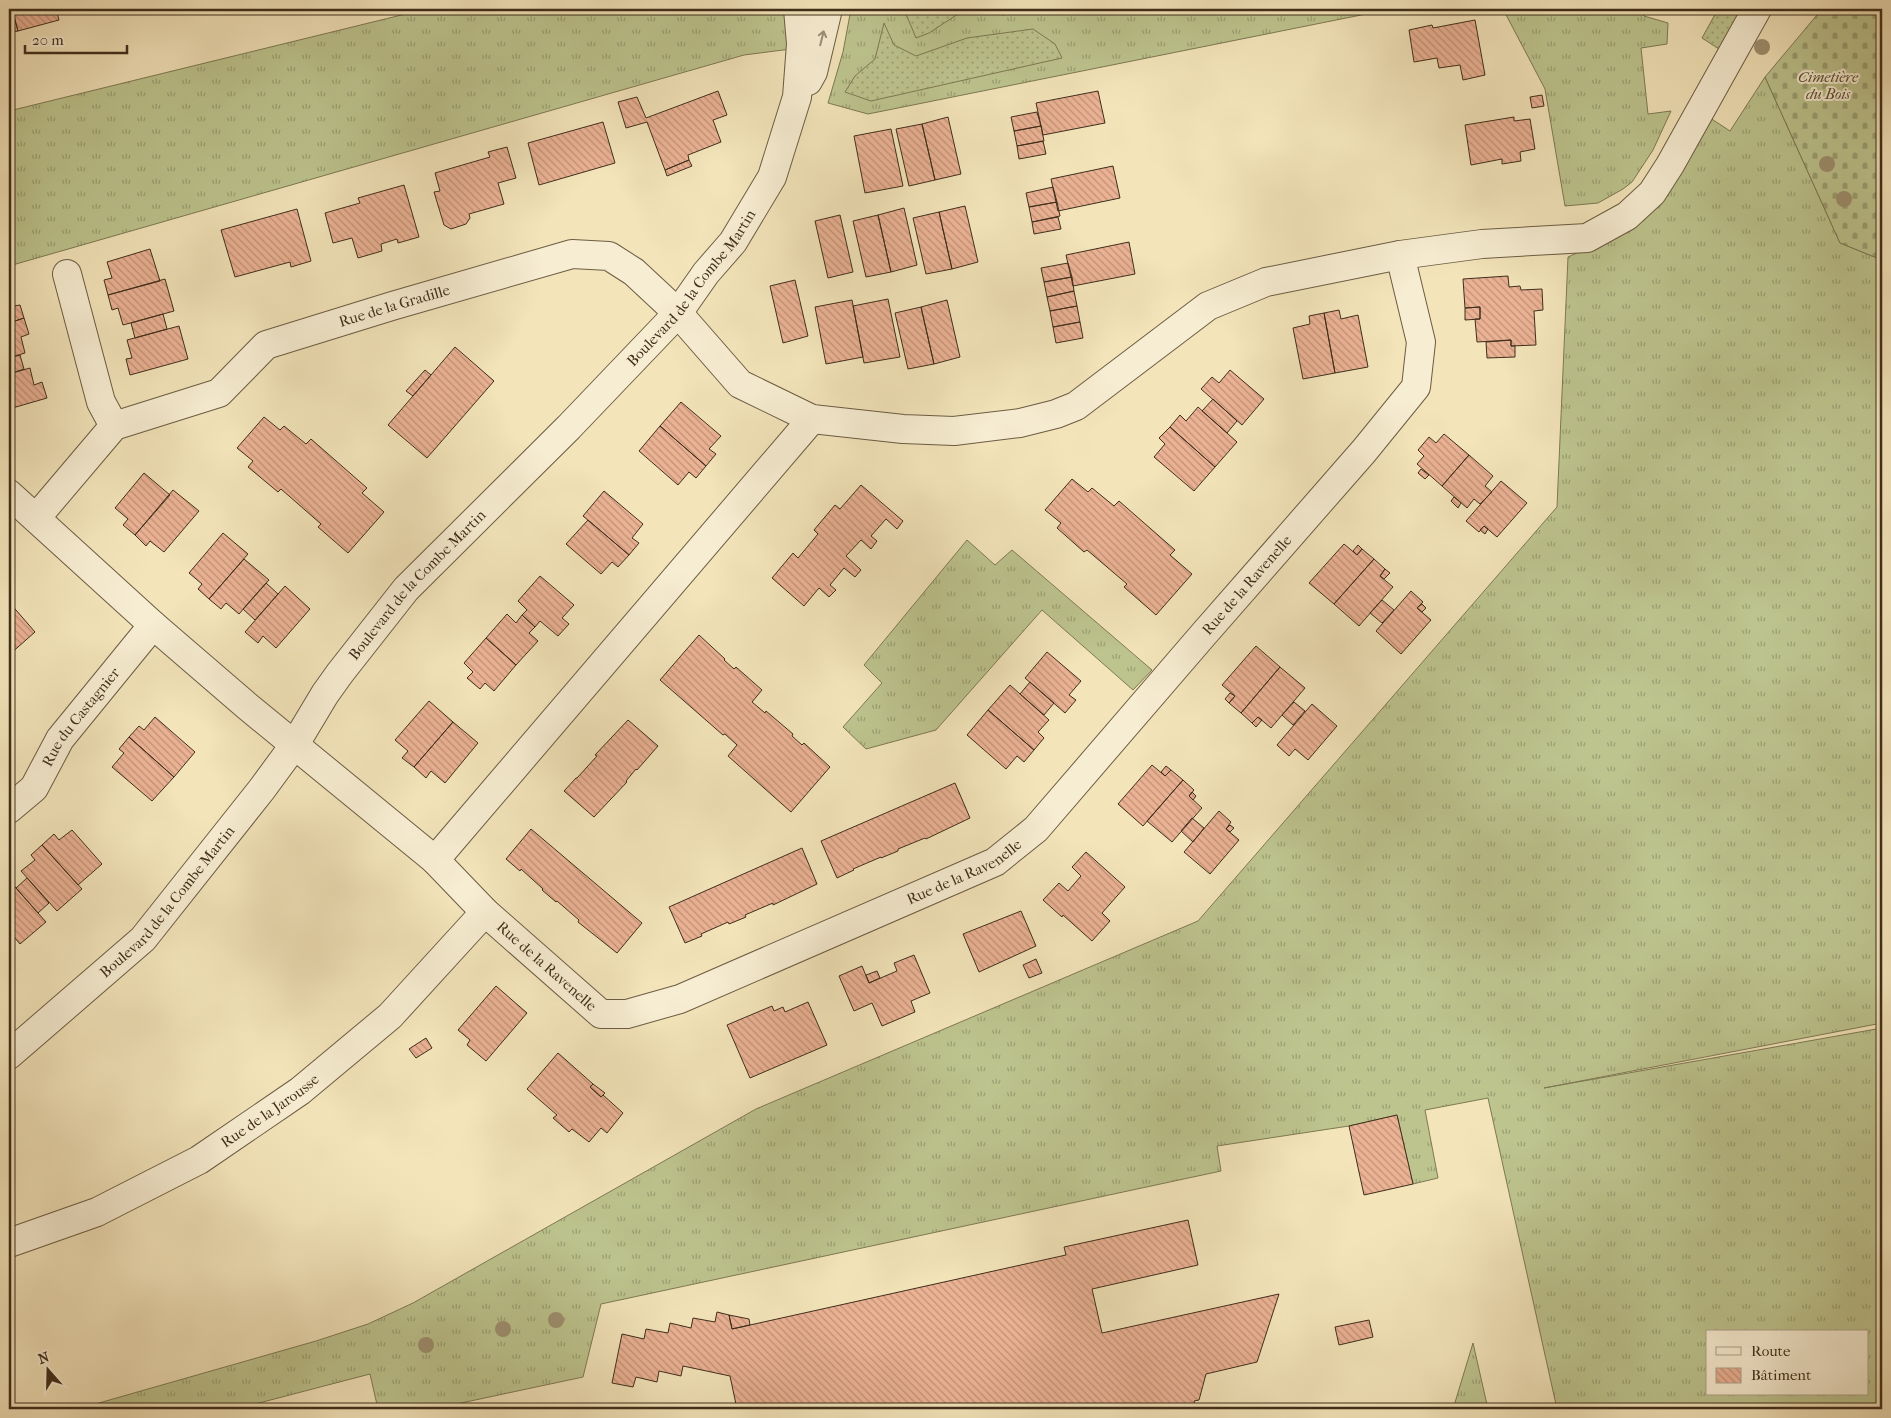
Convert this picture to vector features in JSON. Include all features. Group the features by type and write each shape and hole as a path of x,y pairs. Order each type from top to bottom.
{"street":[{"name":"Boulevard de la Combe Martin","path":"798,9 801,44 798,96"},
{"name":"Boulevard de la Combe Martin","path":"9,1055 143,939 262,789 295,744 324,694 406,589 569,427 678,313 706,273 733,242 772,177 798,96 813,72 828,9"},
{"name":"Rue de la Gradille","path":"114,426 219,393 266,345 572,254 609,256 634,272 678,313 740,384 812,419 904,429 954,431 1020,423 1056,414 1076,406 1208,306 1266,282 1400,255 1482,244 1587,238 1627,216 1652,194 1670,166 1757,9"},
{"name":"Rue de la Ravenelle","path":"295,744 435,860 485,912 601,1014 627,1014 680,999 995,862 1036,829 1209,627 1364,451 1416,387 1421,342 1400,255"},
{"path":"36,518 114,426 101,402 67,274"},
{"path":"435,860 812,419"},
{"path":"9,494 154,625 295,744"},
{"name":"Rue du Castagnier","path":"9,809 34,788 60,739 154,625"},
{"name":"Rue de la Jarousse","path":"9,1243 96,1212 199,1160 300,1091 390,1016 485,912"}],"green space":[{"path":"426,9 787,9 791,49 744,55 9,266 9,111"},
{"path":"851,9 1391,9 868,114 828,103 843,52"},
{"path":"903,9 1001,9 1004,15 978,11 961,12 929,33 916,38"},
{"path":"1503,9 1646,9 1644,16 1668,23 1667,44 1641,48 1648,114 1671,111 1653,150 1632,182 1623,189 1598,203 1565,206 1545,89"},
{"path":"1718,9 1745,9 1722,51 1702,38"},
{"name":"Cimetière du Bois","path":"1822,9 1882,9 1882,260 1840,243 1765,77"},
{"path":"884,23 894,45 916,56 967,38 1033,29 1055,44 1062,58 871,101 845,92 855,76 875,59"},
{"path":"1765,77 1840,243 1882,260 1882,1023 1544,1088 1882,1028 1882,1409 1557,1409 1488,1098 1425,1110 1438,1178 1413,1184 1397,1115 1349,1126 1217,1146 1221,1171 601,1304 583,1377 433,1409 378,1409 370,1374 236,1409 78,1409 316,1341 368,1324 413,1303 756,1109 1198,921 1557,507 1568,257 1612,237 1707,116 1730,131"},
{"path":"967,540 995,565 1012,550 1152,670 1133,690 1042,610 936,730 866,749 843,727 882,683 864,665"},
{"path":"1473,1343 1488,1409 1453,1409"}],"building":[{"path":"9,9 12,9 18,31 9,33"},
{"path":"12,9 56,9 59,20 18,31"},
{"path":"1475,20 1485,75 1463,80 1460,65 1439,68 1437,58 1414,62 1409,30 1432,25 1433,28"},
{"path":"718,91 727,115 713,120 721,142 688,155 689,160 665,170 647,122 626,128 618,102 637,97 646,118"},
{"path":"1098,91 1105,123 1043,135 1036,103"},
{"path":"1542,95 1544,106 1532,108 1530,97"},
{"path":"1037,112 1041,126 1014,131 1011,117"},
{"path":"948,117 961,174 935,180 922,124"},
{"path":"1514,117 1514,121 1530,119 1535,149 1520,152 1521,161 1502,164 1502,159 1471,165 1465,125"},
{"path":"603,122 615,163 539,185 528,143"},
{"path":"922,124 935,180 909,186 896,129"},
{"path":"1041,126 1044,141 1017,146 1014,131"},
{"path":"891,129 903,186 865,193 854,136"},
{"path":"1043,141 1046,154 1019,159 1017,146"},
{"path":"507,147 516,178 498,183 504,204 469,214 470,218 466,224 451,229 444,225 434,192 440,191 435,173 490,157 488,152"},
{"path":"689,160 692,166 667,176 665,170"},
{"path":"1113,166 1120,198 1058,211 1051,179"},
{"path":"404,185 419,237 398,243 397,239 381,244 382,251 358,258 352,238 333,243 325,213 360,203 358,198"},
{"path":"1053,187 1057,202 1029,207 1026,193"},
{"path":"1057,202 1060,216 1032,222 1029,207"},
{"path":"965,206 978,262 952,269 939,212"},
{"path":"904,208 917,265 891,272 878,215"},
{"path":"297,209 311,261 291,267 290,262 235,277 221,230"},
{"path":"939,212 952,269 926,274 913,218"},
{"path":"840,215 853,272 828,278 815,221"},
{"path":"878,215 891,272 866,277 853,221"},
{"path":"1058,217 1061,229 1034,234 1032,222"},
{"path":"1129,242 1135,274 1073,286 1066,255"},
{"path":"150,249 160,281 108,295 104,280 112,278 107,262"},
{"path":"1068,263 1072,277 1044,282 1041,268"},
{"path":"1508,276 1509,287 1520,286 1521,290 1542,289 1543,310 1534,311 1536,345 1511,346 1511,340 1477,342 1475,319 1480,319 1480,307 1465,308 1463,279"},
{"path":"1072,277 1074,291 1047,297 1044,282"},
{"path":"165,279 174,311 123,325 118,308 112,310 108,295"},
{"path":"795,280 808,336 783,343 770,286"},
{"path":"9,290 14,306 20,305 24,318 9,323"},
{"path":"1074,291 1077,306 1050,311 1047,297"},
{"path":"888,299 900,357 864,363 853,306"},
{"path":"852,300 863,357 826,364 815,307"},
{"path":"947,300 960,357 934,364 921,307"},
{"path":"1077,306 1080,322 1053,327 1050,311"},
{"path":"921,307 934,364 908,369 895,313"},
{"path":"1480,307 1480,319 1465,320 1465,308"},
{"path":"1339,310 1341,319 1358,315 1368,367 1335,373 1324,313"},
{"path":"1324,313 1335,373 1303,379 1293,328 1310,324 1309,316"},
{"path":"163,314 167,329 135,338 131,323"},
{"path":"24,318 29,334 21,337 25,353 9,358 9,323"},
{"path":"1080,322 1083,338 1056,343 1053,327"},
{"path":"179,326 188,359 130,375 126,359 132,358 127,340"},
{"path":"1511,340 1511,346 1515,346 1515,357 1487,358 1486,342"},
{"path":"455,347 494,381 427,458 388,425"},
{"path":"20,355 24,369 9,374 9,358"},
{"path":"30,368 34,385 42,382 47,398 9,409 9,374"},
{"path":"425,370 431,375 413,396 406,391"},
{"path":"1230,370 1264,399 1242,425 1201,389 1212,377 1219,383"},
{"path":"1213,399 1237,421 1227,433 1202,411"},
{"path":"681,402 721,436 709,449 716,454 706,466 660,426"},
{"path":"1198,407 1237,442 1215,467 1170,427 1180,415 1186,421"},
{"path":"264,417 280,430 284,426 306,444 311,439 367,488 362,493 384,512 348,553 318,527 321,524 281,489 278,492 248,467 253,461 237,448"},
{"path":"660,426 706,466 696,478 689,472 678,485 639,451"},
{"path":"1170,427 1215,467 1194,491 1154,457 1165,444 1159,438"},
{"path":"1444,434 1469,455 1442,486 1417,464 1424,456 1418,450 1429,437 1436,443"},
{"path":"1469,455 1493,476 1485,486 1492,492 1480,504 1474,499 1467,508 1442,486"},
{"path":"1421,469 1429,475 1425,479 1418,473"},
{"path":"144,473 170,495 135,535 123,525 128,519 115,508"},
{"path":"1072,479 1088,492 1092,488 1114,506 1119,501 1175,550 1170,555 1192,574 1156,615 1124,587 1127,584 1087,550 1084,552 1057,528 1061,523 1045,510"},
{"path":"1501,481 1527,503 1497,537 1484,526 1479,532 1466,521"},
{"path":"861,485 903,521 897,529 886,519 871,536 877,541 871,549 861,540 846,556 861,570 855,577 844,568 830,585 836,590 829,597 819,588 804,606 772,578 793,553 798,558 818,534 814,530 835,505 840,509"},
{"path":"173,490 199,511 164,552 150,541 146,546 135,535"},
{"path":"604,491 643,524 632,538 639,543 629,555 583,516"},
{"path":"1454,497 1461,503 1458,508 1451,501"},
{"path":"588,520 629,555 618,567 612,562 601,574 566,544"},
{"path":"1484,526 1488,529 1485,534 1480,530"},
{"path":"223,533 248,554 209,599 198,589 202,584 189,573"},
{"path":"1344,544 1357,555 1362,549 1374,559 1334,604 1309,583"},
{"path":"1358,545 1362,549 1357,555 1353,551"},
{"path":"244,559 269,580 239,614 226,603 221,609 209,599"},
{"path":"1374,559 1385,569 1380,576 1393,587 1359,626 1334,604"},
{"path":"1385,569 1390,573 1384,579 1380,576"},
{"path":"540,576 574,605 562,618 569,624 558,636 540,621 535,627 522,615 527,610 518,601"},
{"path":"266,583 278,594 255,620 243,609"},
{"path":"285,586 310,609 276,648 263,636 258,643 245,632"},
{"path":"1411,591 1423,602 1417,608 1431,620 1401,654 1376,631"},
{"path":"1382,600 1394,610 1382,623 1370,613"},
{"path":"9,602 35,632 9,655"},
{"path":"1422,604 1426,608 1422,612 1417,608"},
{"path":"507,614 516,623 522,615 535,627 529,633 538,641 516,665 486,638"},
{"path":"699,635 734,669 736,667 762,690 752,702 765,713 766,711 793,734 792,736 802,745 804,743 830,767 791,812 728,756 737,745 660,680"},
{"path":"486,638 516,665 494,691 485,683 480,689 467,678 473,672 464,663"},
{"path":"1256,646 1280,667 1241,713 1229,703 1235,696 1222,685"},
{"path":"1047,652 1081,681 1069,695 1076,700 1065,713 1025,678"},
{"path":"1280,667 1305,688 1271,728 1258,717 1252,723 1241,713"},
{"path":"1030,682 1054,703 1044,715 1020,694"},
{"path":"1010,685 1049,720 1038,732 1044,738 1034,750 988,710"},
{"path":"1230,693 1235,696 1229,703 1225,699"},
{"path":"429,701 453,722 414,767 402,758 408,751 395,740"},
{"path":"1294,702 1305,711 1293,725 1282,715"},
{"path":"1312,704 1337,726 1308,760 1295,749 1289,756 1277,745"},
{"path":"988,710 1034,750 1024,762 1017,756 1006,769 967,735"},
{"path":"155,717 195,752 174,777 129,737 139,726 144,730"},
{"path":"1258,717 1262,720 1256,727 1252,723"},
{"path":"628,720 658,746 594,817 564,791"},
{"path":"453,722 478,743 445,783 431,771 426,778 414,767"},
{"path":"129,737 174,777 152,801 112,767 124,753 119,749"},
{"path":"1152,765 1165,776 1171,770 1183,780 1143,826 1118,804"},
{"path":"1166,766 1171,770 1165,776 1161,772"},
{"path":"1183,780 1194,790 1189,796 1202,808 1172,842 1147,821"},
{"path":"955,783 970,818 926,839 853,869 837,878 821,841"},
{"path":"1192,792 1196,796 1193,800 1189,796"},
{"path":"1219,811 1231,822 1226,829 1239,840 1210,874 1184,852"},
{"path":"1192,818 1204,828 1193,842 1181,831"},
{"path":"1230,825 1234,828 1230,832 1226,829"},
{"path":"531,829 642,923 617,953 578,922 579,920 542,890 521,869 520,871 506,859"},
{"path":"72,830 102,864 78,885 42,845 54,834 59,840"},
{"path":"42,845 82,889 57,911 21,871 35,860 31,855"},
{"path":"802,848 817,884 773,905 773,903 745,915 746,917 729,924 728,922 701,934 702,936 685,943 669,907"},
{"path":"1086,852 1125,887 1102,913 1110,921 1092,941 1043,900 1059,883 1068,891 1081,876 1072,867"},
{"path":"27,878 49,903 38,913 16,888"},
{"path":"9,880 46,922 20,944 9,931"},
{"path":"1021,911 1036,946 979,972 963,934"},
{"path":"914,955 930,993 911,1001 915,1012 882,1026 872,1003 854,1011 839,976 862,966 869,983 897,971 894,963"},
{"path":"1036,959 1042,973 1029,978 1023,965"},
{"path":"877,971 880,978 869,983 866,975"},
{"path":"496,986 527,1013 486,1061 467,1045 470,1040 458,1030"},
{"path":"808,1002 827,1045 750,1078 727,1025 772,1006 774,1011 783,1007 785,1012"},
{"path":"426,1038 432,1048 416,1058 409,1049"},
{"path":"558,1053 593,1084 590,1087 601,1097 603,1095 623,1113 607,1133 601,1128 589,1142 572,1129 569,1132 553,1118 557,1115 527,1089"},
{"path":"593,1084 605,1093 601,1097 590,1087"},
{"path":"1397,1115 1413,1184 1364,1195 1349,1126"},
{"path":"1188,1220 1198,1265 1092,1289 1102,1333 1279,1294 1257,1362 1206,1374 1199,1400 1194,1401 1196,1409 737,1409 730,1376 683,1366 681,1376 659,1371 657,1382 636,1377 633,1387 612,1383 622,1334 644,1339 646,1329 668,1333 670,1323 691,1328 693,1318 715,1322 717,1312 729,1315 732,1329 1066,1255 1064,1247"},
{"path":"729,1315 749,1319 750,1325 732,1329"},
{"path":"1369,1320 1373,1337 1339,1345 1335,1327"}]}
